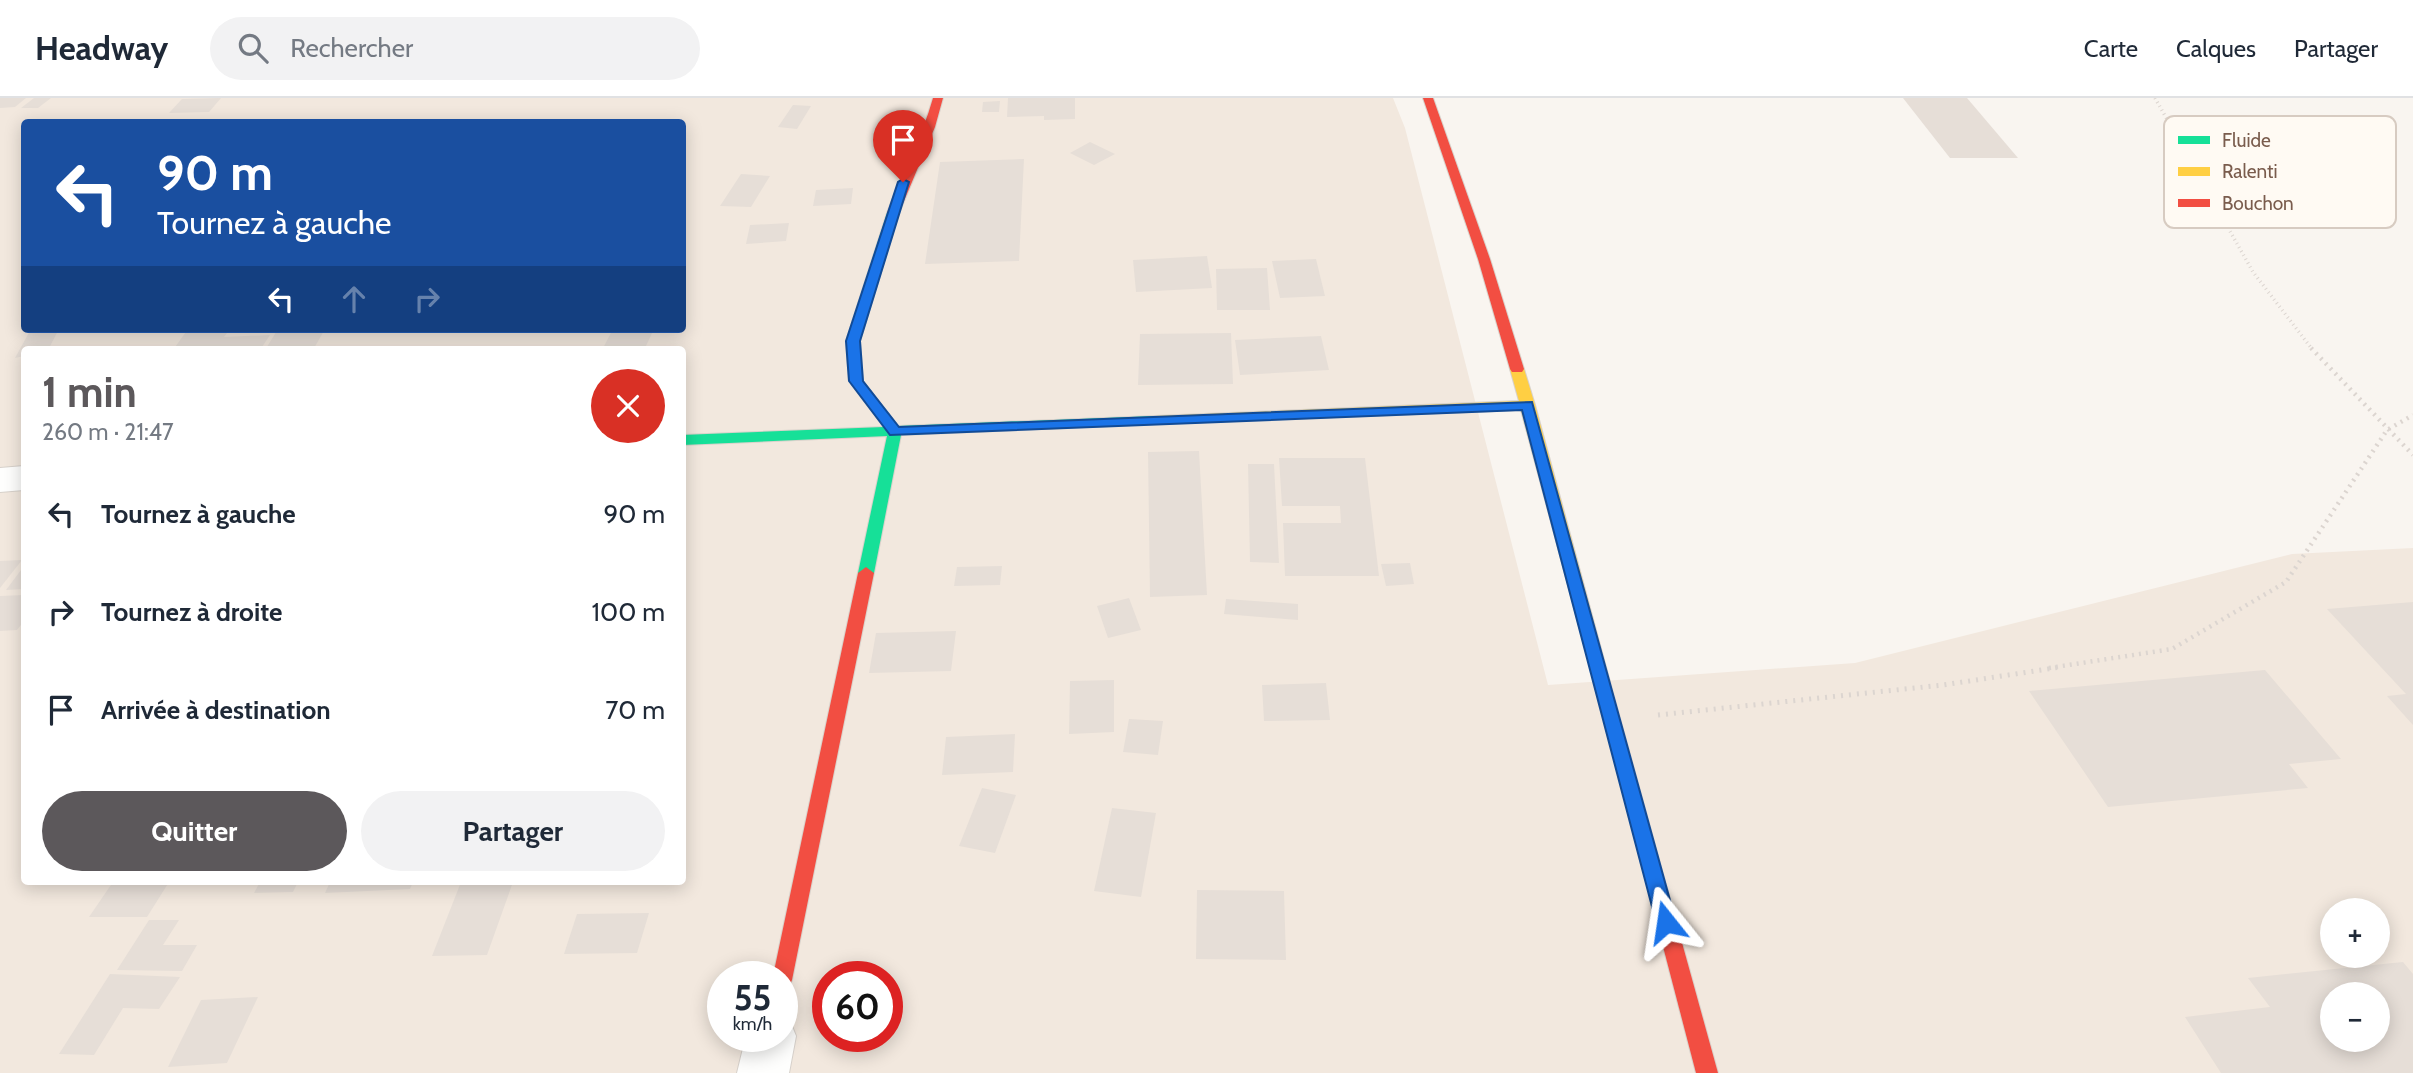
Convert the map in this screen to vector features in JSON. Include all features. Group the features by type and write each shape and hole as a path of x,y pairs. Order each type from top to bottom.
{"street":[{"path":"786,961 895,432 856,381 853,341 903,182 935,113 938,98"},
{"path":"1428,98 1484,259 1528,405 1707,1073"},
{"path":"686,440 1528,405"},
{"path":"0,480 21,478"},
{"path":"763,1073 768,1052"}],"path":[{"path":"2155,98 2165,116"},
{"path":"2228,228 2253,272 2309,346 2413,455"},
{"path":"1612,720 1943,685 2172,649 2286,582 2387,430 2413,415"}],"shaded area":[{"path":"0,98 1393,98 1405,128 1548,685 1855,663 2292,554 2413,548 2413,1073 0,1073"}],"building":[{"path":"0,98 26,98 15,107 0,108"},
{"path":"34,98 51,98 38,108 21,108"},
{"path":"221,98 209,112 169,113 182,99"},
{"path":"1008,98 1075,98 1075,119 1007,117"},
{"path":"1903,98 1967,98 2018,158 1950,158"},
{"path":"1000,101 999,112 982,112 983,102"},
{"path":"793,105 811,106 797,129 778,127"},
{"path":"1090,142 1115,154 1094,165 1070,153"},
{"path":"1024,159 1019,261 925,264 940,162"},
{"path":"741,174 770,176 751,207 720,206"},
{"path":"853,188 851,204 813,206 816,190"},
{"path":"789,223 786,241 746,244 750,225"},
{"path":"1207,256 1212,288 1136,292 1133,260"},
{"path":"1316,259 1325,296 1280,298 1272,261"},
{"path":"1267,268 1270,310 1217,310 1216,269"},
{"path":"29,333 57,333 50,346 22,346"},
{"path":"185,333 227,333 224,337 270,335 263,346 176,346"},
{"path":"276,333 323,333 315,346 267,346"},
{"path":"611,333 652,333 646,346 604,346"},
{"path":"1231,333 1233,384 1138,385 1140,334"},
{"path":"1321,336 1329,370 1240,375 1235,340"},
{"path":"1199,451 1207,595 1150,597 1148,452"},
{"path":"1279,458 1365,458 1379,576 1285,576 1283,523 1341,523 1340,506 1282,506"},
{"path":"1248,464 1274,464 1279,563 1250,562"},
{"path":"21,560 0,588 0,561"},
{"path":"1410,563 1414,584 1386,586 1381,564"},
{"path":"1002,566 1000,585 954,586 957,567"},
{"path":"21,570 21,589 6,590"},
{"path":"21,595 21,625 17,630 0,631 0,596"},
{"path":"1129,598 1141,630 1108,638 1097,606"},
{"path":"1226,599 1298,604 1298,620 1224,614"},
{"path":"2413,602 2413,725 2387,696 2406,694 2327,609"},
{"path":"956,631 951,671 869,673 876,633"},
{"path":"2265,670 2341,759 2289,764 2308,788 2108,807 2029,691"},
{"path":"1114,680 1114,732 1069,734 1070,681"},
{"path":"1326,683 1330,720 1264,721 1262,685"},
{"path":"1129,719 1163,721 1158,755 1123,752"},
{"path":"1015,734 1013,772 942,775 946,737"},
{"path":"982,788 1016,795 995,853 959,846"},
{"path":"1112,808 1156,813 1141,897 1094,891"},
{"path":"111,885 167,885 147,917 89,917"},
{"path":"258,885 296,885 293,892 254,893"},
{"path":"329,885 412,885 410,889 325,893"},
{"path":"460,885 512,885 487,955 432,956"},
{"path":"1197,890 1284,891 1286,960 1196,959"},
{"path":"649,913 637,953 564,954 577,914"},
{"path":"149,920 179,920 163,945 197,945 182,971 117,970"},
{"path":"2403,962 2413,974 2413,1073 2221,1073 2185,1017 2270,1007 2248,978 2345,968 2390,968 2390,963"},
{"path":"110,974 180,977 159,1009 123,1008 94,1055 59,1054"},
{"path":"258,997 227,1063 168,1067 201,1000"}],"traffic: fast":[{"path":"866,573 895,432 856,381 853,341 893,213"},
{"path":"686,440 1155,420"}],"traffic: slow":[{"path":"1517,369 1602,682"},
{"path":"1155,420 1528,405"}],"traffic: jam":[{"path":"893,213 929,127 938,98"},
{"path":"1428,98 1484,259 1517,369"},
{"path":"786,961 866,573"},
{"path":"1602,682 1707,1073"}],"route":[{"path":"903,182 853,341 856,381 895,432 1528,405 1666,922"}]}
